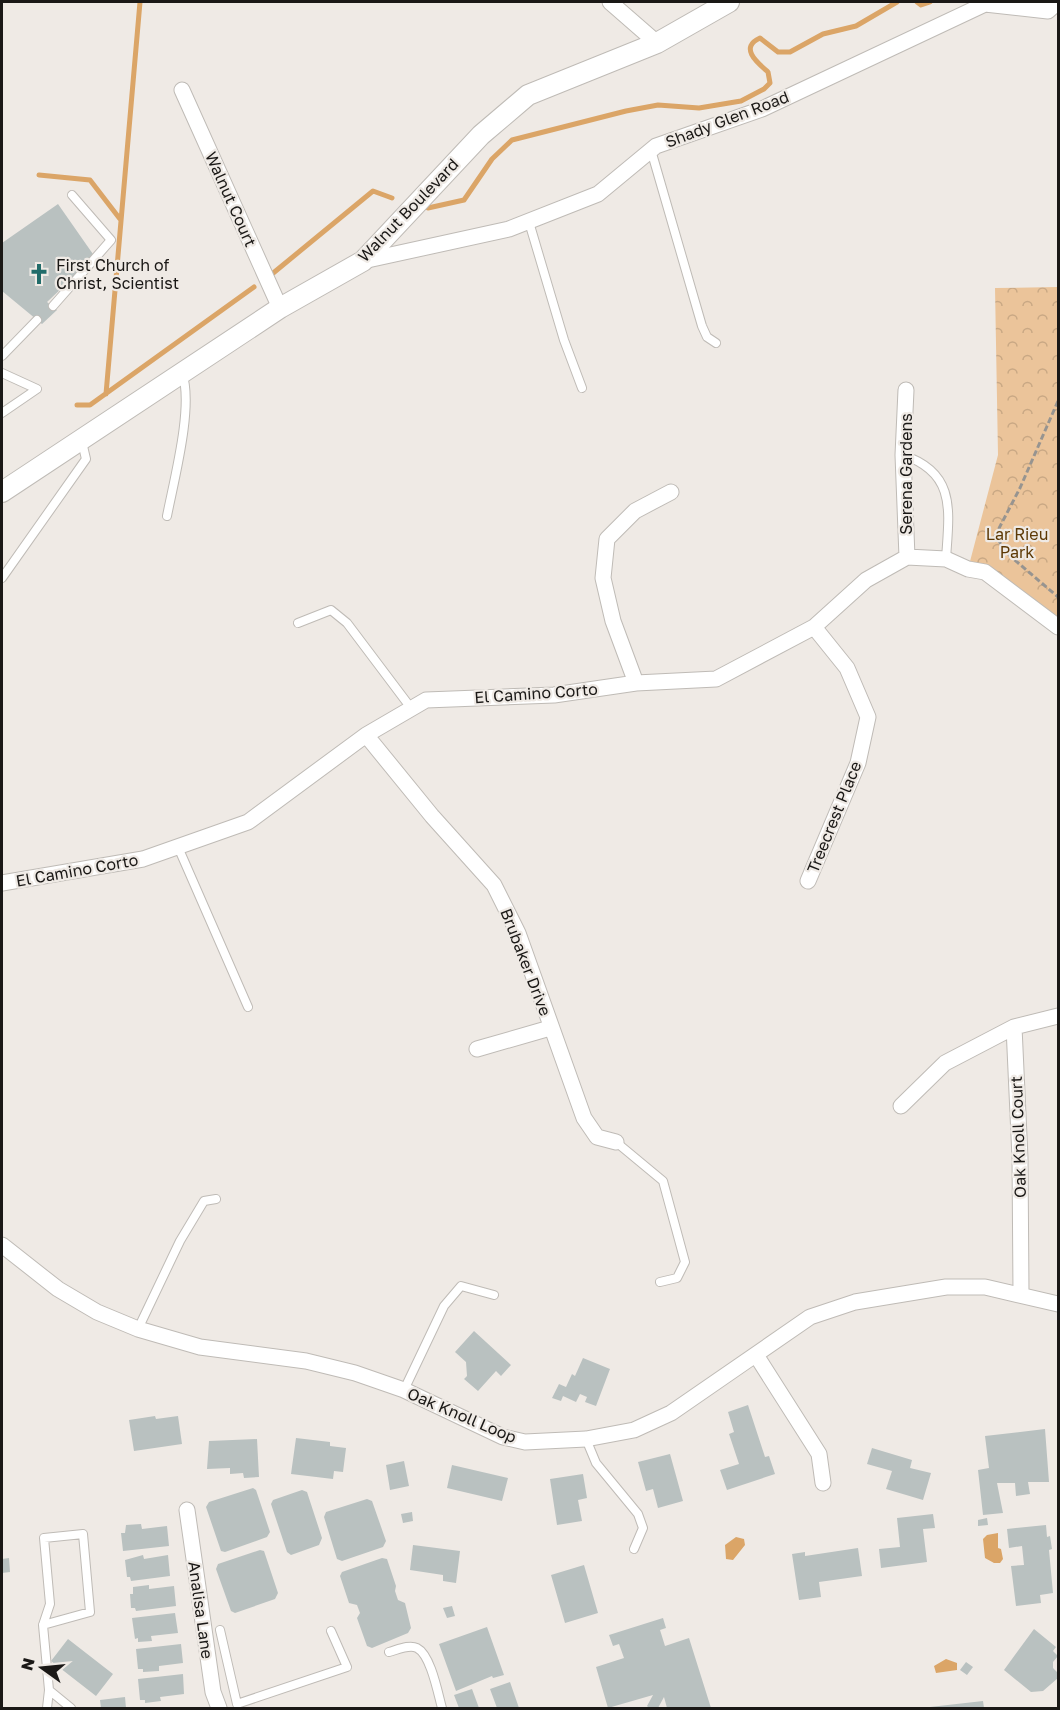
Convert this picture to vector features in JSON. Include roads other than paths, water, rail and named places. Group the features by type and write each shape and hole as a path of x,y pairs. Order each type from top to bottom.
{"street":[{"path":"610,2 657,43"},
{"name":"Walnut Boulevard","path":"2,492 81,437 280,308 363,261 481,135 528,95 657,43 729,2"},
{"name":"Shady Glen Road","path":"363,261 509,229 598,194 651,150 762,109 985,4 1048,11 1058,2"},
{"name":"Walnut Court","path":"183,90 280,308"},
{"name":"Serena Gardens","path":"906,390 903,455 907,557"},
{"path":"636,683 613,621 603,578 607,539 635,511 671,492"},
{"path":"907,557 946,560 968,569 985,572 1059,627"},
{"name":"El Camino Corto","path":"2,883 143,859 248,822 366,735 426,700 554,695 636,683 716,679 814,627 866,579 907,557"},
{"name":"Treecrest Place","path":"808,881 858,763 868,717 847,668 814,627"},
{"name":"Brubaker Drive","path":"366,735 432,816 494,885 518,933 584,1118 597,1137 616,1142"},
{"path":"901,1106 945,1063 1014,1027 1059,1016"},
{"name":"Oak Knoll Court","path":"1014,1027 1020,1158 1021,1293"},
{"path":"477,1049 550,1028"},
{"name":"Oak Knoll Loop","path":"2,1245 58,1289 97,1312 138,1329 200,1347 306,1360 404,1390 503,1437 525,1442 586,1439 634,1430 671,1413 810,1317 855,1302 946,1287 985,1287 1021,1293 1059,1304"},
{"path":"756,1355 819,1454 823,1483"},
{"name":"Analisa Lane","path":"187,1510 213,1692 219,1708"}],"lane":[{"path":"651,150 702,326 707,337 716,343"},
{"path":"52,306 111,240 72,195"},
{"path":"528,222 564,340 582,388"},
{"path":"2,356 38,320"},
{"path":"167,516 185,409 187,386 182,372"},
{"path":"2,373 37,389 2,413"},
{"path":"2,579 86,459 81,437"},
{"path":"903,455 922,462 937,477 948,499 946,560"},
{"path":"298,623 332,610 347,624 411,708"},
{"path":"178,847 248,1007"},
{"path":"616,1142 663,1180 685,1262 677,1278 660,1282"},
{"path":"138,1329 180,1241 204,1202 216,1199"},
{"path":"404,1390 444,1306 461,1286 494,1295"},
{"path":"586,1439 596,1463 638,1514 643,1528 634,1549"},
{"path":"43,1625 90,1612 82,1534 44,1538 50,1604 43,1625 49,1690 47,1708"},
{"path":"220,1630 237,1704 282,1691 347,1667 331,1631"},
{"path":"389,1652 416,1647 426,1657 442,1708"},
{"path":"49,1690 71,1708"}],"waterway":[{"path":"106,394 140,2"},
{"path":"428,208 464,200 492,159 512,140 658,105 699,108 741,101 764,89 770,83 768,72 750,51 754,42 760,38 778,52 790,52 823,34 856,26 897,2"},
{"path":"917,2 921,5 930,2"},
{"path":"39,175 90,180 120,219"},
{"path":"272,274 373,191 392,198"},
{"path":"77,405 90,405 254,287"}],"place":[{"name":"First Church of Christ, Scientist","path":"39,274"}],"park label":[{"name":"Lar Rieu Park","path":"1017,543"}]}
